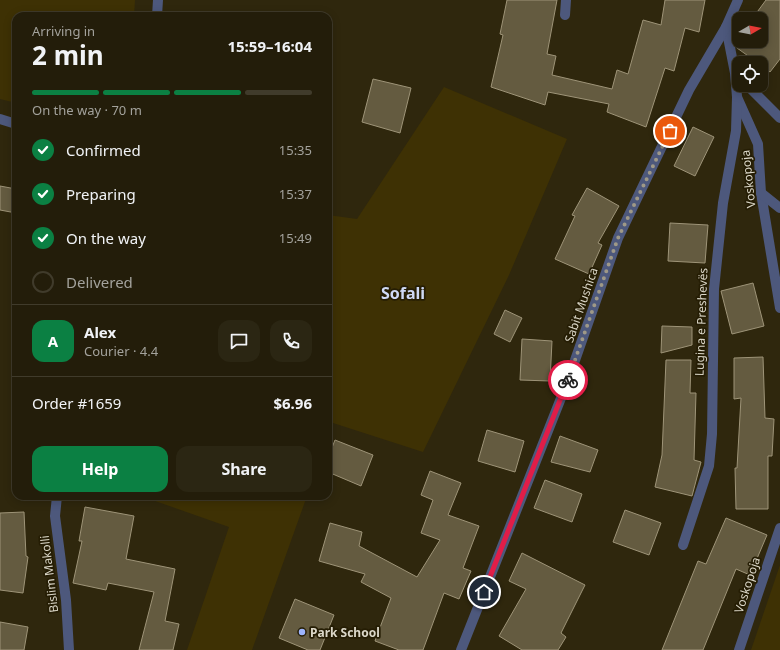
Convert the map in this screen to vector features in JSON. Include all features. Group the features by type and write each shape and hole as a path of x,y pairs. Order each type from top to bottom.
{"street":[{"path":"157,12 158,0"},
{"path":"565,15 566,0"},
{"name":"Sabit Mushica","path":"461,650 567,383 618,238 689,90 726,27 738,0"},
{"name":"Voskopoja","path":"726,27 733,56"},
{"name":"Voskopoja","path":"737,92 737,97 758,144 761,193 780,308"},
{"path":"754,92 780,118"},
{"name":"Lugina e Preshevës","path":"683,545 709,466 712,434 714,289 723,203 736,131 737,97"},
{"path":"0,119 12,123"},
{"path":"761,193 780,208"},
{"name":"Bislim Makolli","path":"57,500 55,516 66,600 69,650"},
{"name":"Voskopoja","path":"739,650 780,528"}],"shaded area":[{"path":"0,0 135,0 134,12 12,12 12,102 0,99"},
{"path":"444,87 567,139 509,275 423,452 333,423 332,426 332,216 357,219"},
{"path":"152,500 306,500 252,650 187,650 229,527"},
{"path":"780,565 780,650 751,650"}],"building":[{"path":"507,0 557,0 547,54 556,56 552,75 612,89 617,70 628,74 643,20 661,25 665,0 705,0 699,32 685,28 674,71 665,68 646,127 607,112 609,104 548,92 545,105 491,87 503,35 500,34"},
{"path":"766,0 780,0 780,59 770,72 768,70 768,56 748,56 737,48 768,48 768,12 757,12"},
{"path":"373,79 411,88 400,133 362,122"},
{"path":"693,127 714,137 695,176 674,166"},
{"path":"0,186 12,188 12,212 0,210"},
{"path":"587,188 619,206 598,243 602,245 589,274 555,259 575,216 572,215"},
{"path":"670,223 708,225 705,263 668,261"},
{"path":"753,283 764,326 732,334 721,291"},
{"path":"505,310 522,318 510,342 494,334"},
{"path":"662,326 692,327 692,345 661,353"},
{"path":"522,339 552,341 550,381 520,380"},
{"path":"763,357 765,418 774,419 772,456 768,456 768,509 736,509 735,468 737,468 741,398 734,399 734,358"},
{"path":"666,360 691,360 690,393 696,393 694,460 701,462 692,496 655,487 662,455"},
{"path":"487,430 524,441 515,472 478,461"},
{"path":"560,436 598,450 590,472 551,462"},
{"path":"335,440 373,455 361,486 332,474 332,448"},
{"path":"430,471 461,483 448,515 479,526 463,568 471,571 459,599 444,593 423,650 399,650 375,641 391,598 361,582 365,574 319,561 330,523 362,532 359,546 417,577 440,540 421,533 433,500 421,495"},
{"path":"545,480 582,494 572,522 534,508"},
{"path":"85,507 134,516 126,559 175,569 165,621 179,624 173,650 139,650 154,592 108,583 106,590 73,583 82,541 79,541"},
{"path":"625,510 661,523 649,555 613,542"},
{"path":"24,512 26,556 28,557 23,593 0,590 0,513"},
{"path":"726,518 767,535 750,575 736,569 703,650 662,650 698,561 706,564"},
{"path":"522,553 585,585 561,633 566,637 558,650 522,650 499,636 526,589 509,581"},
{"path":"295,599 334,615 320,650 308,650 279,638"},
{"path":"0,622 28,627 24,650 0,650"}],"way so far":[{"path":"568,380 618,238 670,131"}],"place":[{"name":"Park School","path":"302,632"}],"district":[{"name":"Sofali","path":"403,293"}],"route":[{"path":"484,592 568,380"}]}
